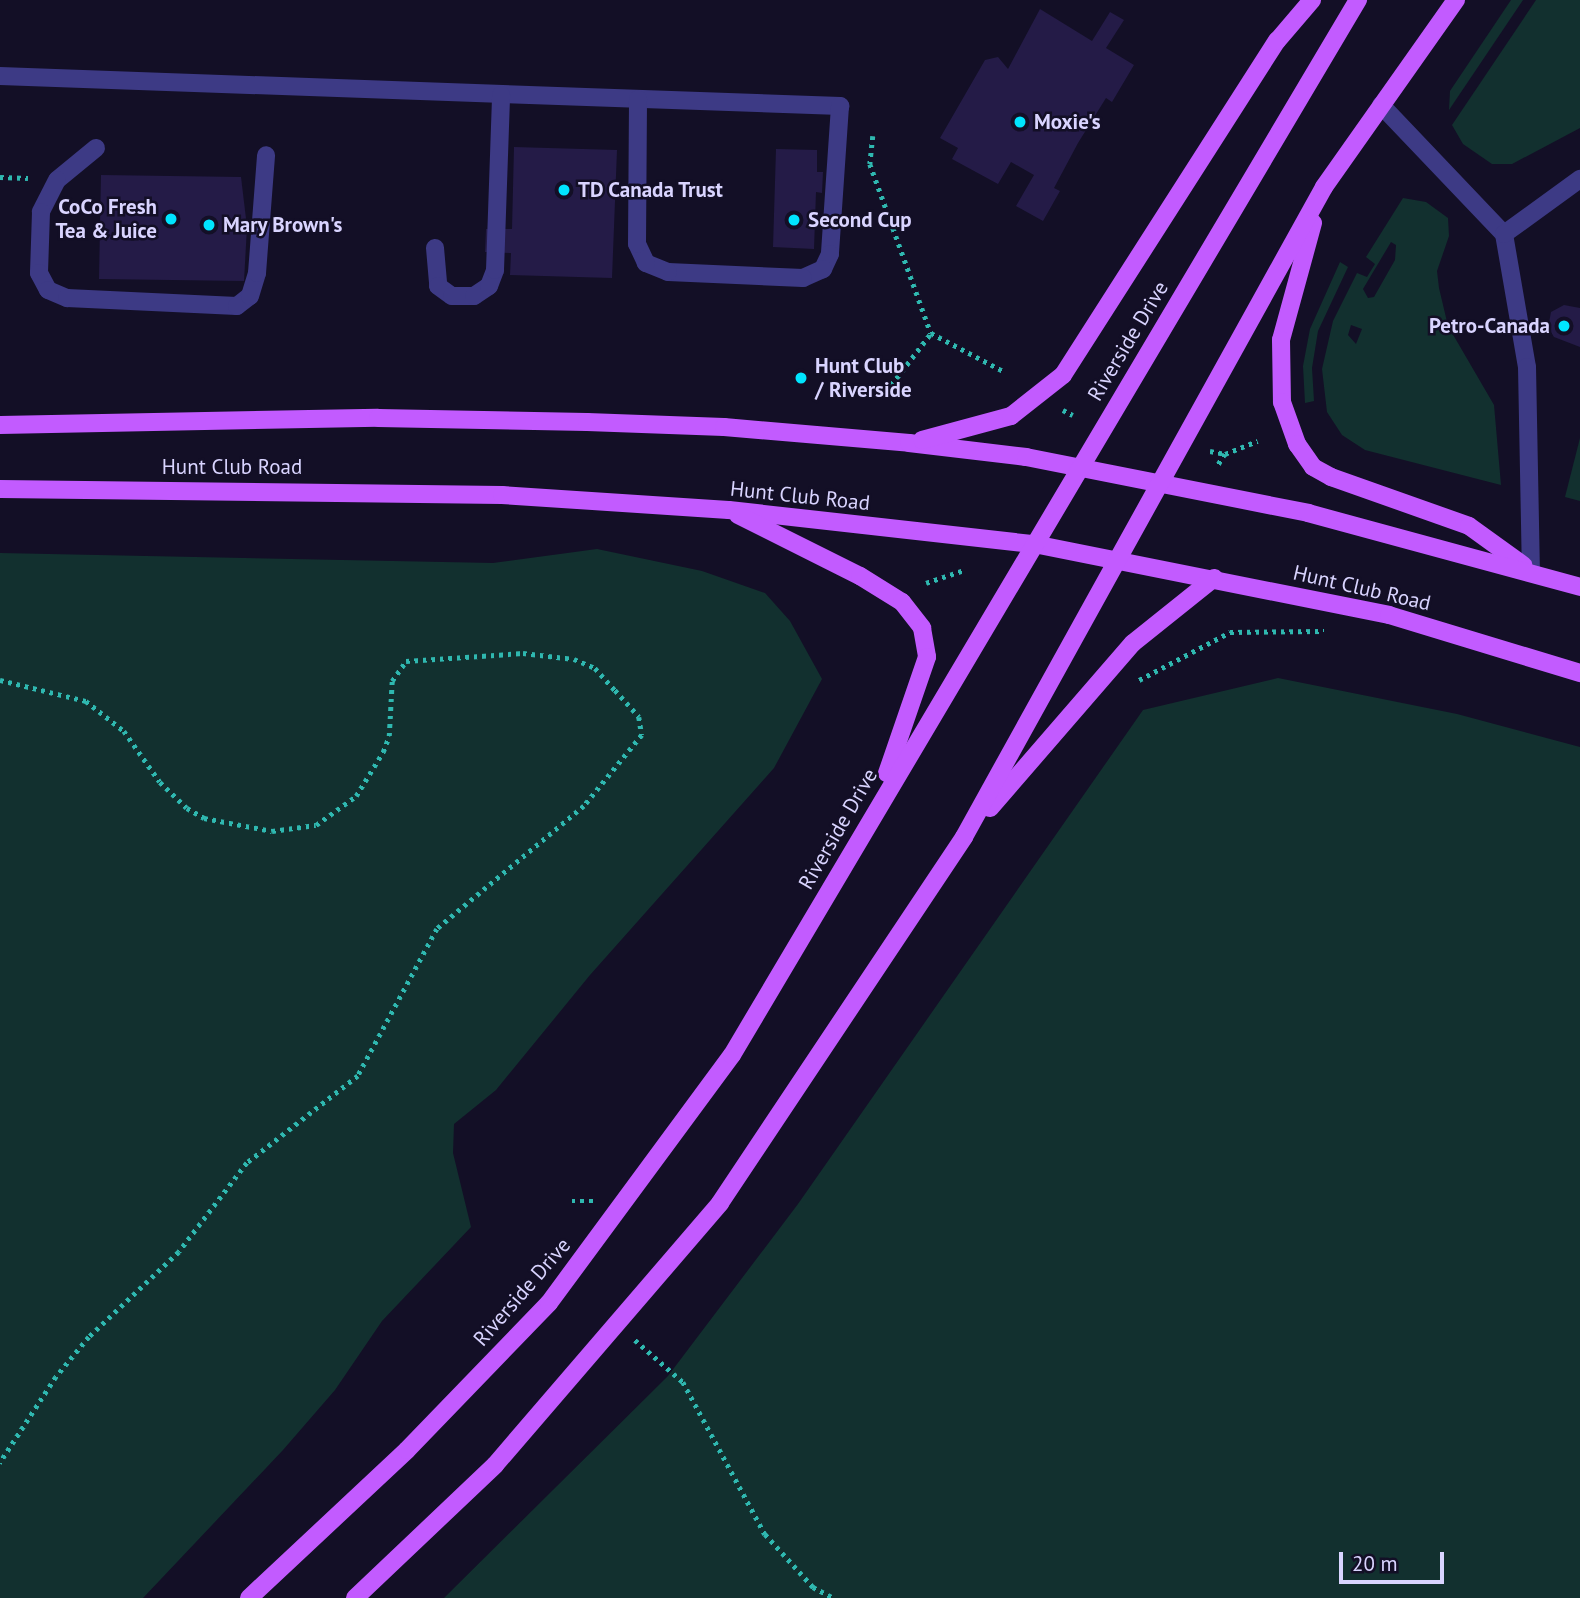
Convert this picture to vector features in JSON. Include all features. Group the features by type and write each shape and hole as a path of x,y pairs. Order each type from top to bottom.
{"main road":[{"path":"909,443 1011,416 1063,375 1277,40 1312,0"},
{"name":"Riverside Drive","path":"249,1598 407,1450 548,1303 732,1055 867,822 1358,0"},
{"path":"355,1598 495,1465 619,1325 720,1203 964,837 1325,187 1456,0"},
{"path":"1325,187 1281,340 1282,402 1297,444 1313,467 1331,477 1469,526 1531,571"},
{"path":"0,425 378,418 724,427 909,443 1079,468 1308,513 1531,571 1580,587"},
{"name":"Hunt Club Road","path":"0,489 502,495 729,510 1034,544 1120,559 1389,615 1580,673"},
{"path":"729,510 860,576 902,603 922,628 927,657 913,706 867,822"},
{"path":"964,837 1133,643 1214,578"}],"lane":[{"path":"0,76 840,106 830,254 823,269 803,278 668,272 646,263 636,244 638,99"},
{"path":"435,248 438,286 452,296 474,296 489,286 495,270 501,94"},
{"path":"1381,105 1504,234 1527,368 1531,571"},
{"path":"96,148 57,180 41,212 38,273 48,290 67,298 237,306 250,296 257,273 266,155"},
{"path":"1504,234 1580,179"}],"path":[{"path":"873,136 870,164 931,333 1005,372"},
{"path":"891,385 931,333"},
{"path":"1210,451 1224,454 1257,441"},
{"path":"1217,467 1224,454"},
{"path":"964,570 968,562"},
{"path":"926,583 964,570 972,572"},
{"path":"1134,682 1230,632 1307,633 1336,628"},
{"path":"0,680 86,701 124,731 160,782 187,808 204,818 272,831 316,825 356,796 383,752 389,736 393,681 407,661 523,653 574,659 595,668 642,724 638,746 584,806 437,929 358,1076 247,1163 179,1252 89,1337 56,1377 0,1463"},
{"path":"619,1325 683,1382 765,1534 813,1587 834,1598"}],"green space":[{"path":"1511,0 1523,0 1449,110 1450,91"},
{"path":"1536,0 1580,0 1580,128 1512,164 1492,164 1463,144 1452,125"},
{"path":"1403,198 1426,202 1448,218 1449,236 1437,271 1439,288 1448,326 1494,405 1501,485 1365,450 1342,435 1327,412 1322,369 1333,321 1357,273 1367,277 1375,264 1366,257","holes":["1391,242 1396,245 1395,260 1374,297 1368,298 1363,289","1351,325 1362,329 1356,344 1348,335"]},
{"path":"1340,262 1348,267 1318,331 1312,368 1314,401 1305,403 1303,366 1310,329"},
{"path":"1580,438 1580,501 1565,497"},
{"path":"597,549 702,571 765,593 790,621 822,679 774,768 590,975 496,1090 454,1124 453,1153 471,1227 382,1321 335,1390 283,1450 143,1598 0,1598 0,553 493,563"},
{"path":"1278,678 1457,714 1580,747 1580,1598 444,1598 668,1376 798,1204 1143,710"}],"building":[{"name":"Moxie's","path":"1040,9 1092,41 1110,12 1124,20 1106,48 1134,65 1112,102 1106,98 1078,143 1054,188 1060,191 1043,221 1016,206 1034,175 1011,162 998,184 952,159 958,148 940,138 985,60 998,57 1008,69"},
{"name":"TD Canada Trust","path":"514,147 617,150 612,278 510,275 511,253 485,252 486,229 512,229"},
{"name":"Second Cup","path":"776,149 817,150 817,172 823,172 822,193 816,192 814,249 773,247"},
{"path":"101,175 241,177 247,227 244,281 99,279"},
{"name":"Petro-Canada","path":"1564,305 1580,308 1580,347 1554,337 1548,328 1551,312"}],"place":[{"name":"Moxie's","path":"1020,122"},
{"name":"TD Canada Trust","path":"564,190"},
{"name":"CoCo Fresh Tea & Juice","path":"171,219"},
{"name":"Second Cup","path":"794,220"},
{"name":"Mary Brown's","path":"209,225"},
{"name":"Petro-Canada","path":"1564,326"},
{"name":"Hunt Club / Riverside","path":"801,378"}]}
